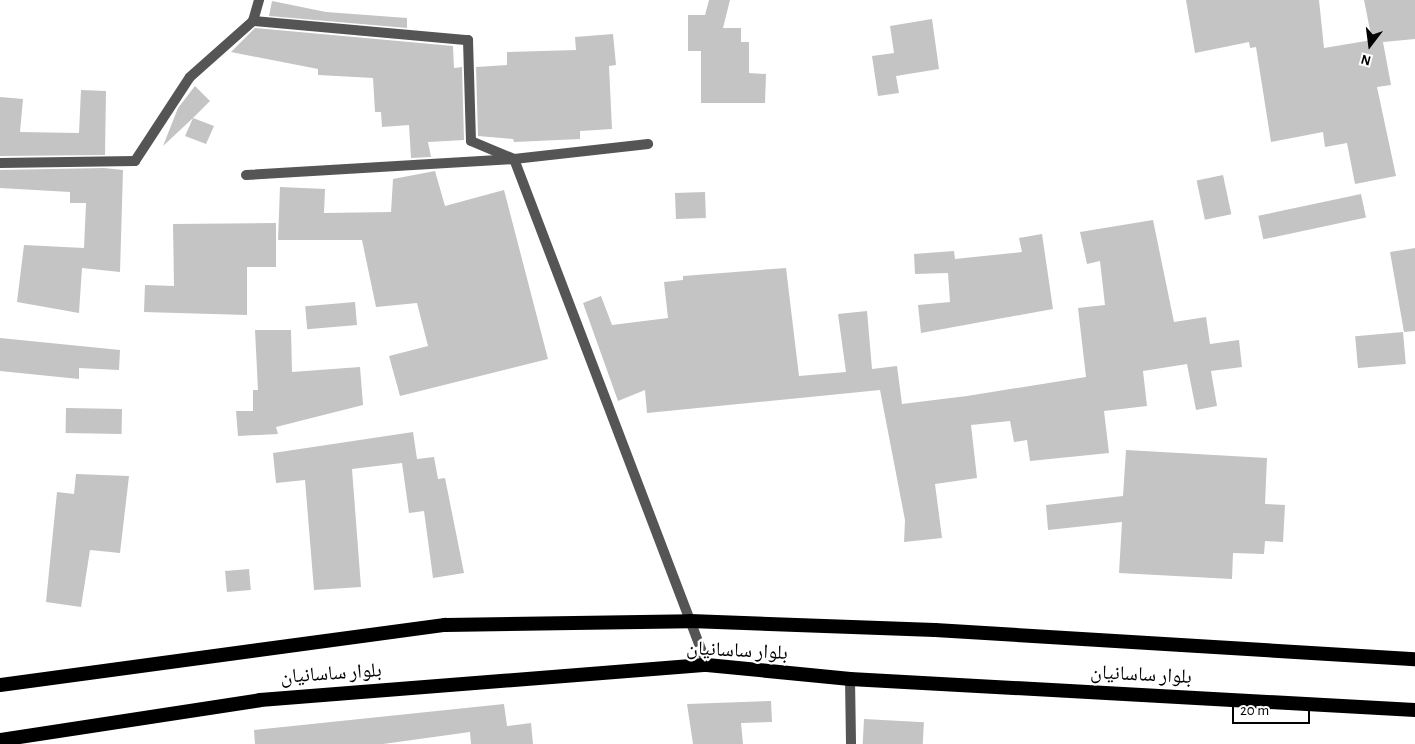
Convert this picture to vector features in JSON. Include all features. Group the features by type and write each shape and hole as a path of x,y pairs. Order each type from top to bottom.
{"highway":[{"name":"بلوار ساسانیان","path":"0,685 445,625 690,622 935,630 1415,659"},
{"name":"بلوار ساسانیان","path":"0,740 260,700 707,665 850,678 1415,710"}],"street":[{"path":"0,163 136,161 190,77 253,21 259,0"},
{"path":"253,21 468,40 471,141 514,159 707,665"},
{"path":"246,175 514,159 648,144"},
{"path":"850,678 851,744"}],"building":[{"path":"709,0 730,0 723,28 741,28 741,42 749,42 749,73 766,74 765,103 701,103 701,51 688,51 688,15 705,15"},
{"path":"1186,0 1319,0 1324,48 1372,40 1364,0 1415,0 1415,39 1383,42 1391,85 1377,87 1396,176 1355,184 1347,143 1325,147 1323,132 1271,142 1256,47 1250,48 1249,42 1195,53"},
{"path":"272,1 326,12 407,18 407,28 269,16"},
{"path":"932,19 939,69 896,76 899,93 878,96 872,56 894,53 890,26"},
{"path":"255,28 453,46 454,68 462,67 464,140 428,142 431,157 411,158 409,125 382,127 381,112 375,112 373,78 318,75 318,69 231,52"},
{"path":"613,34 616,65 609,66 612,129 580,131 580,139 514,142 513,139 478,136 476,67 507,65 507,52 576,50 575,37"},
{"path":"195,86 210,101 163,146 178,108"},
{"path":"81,90 106,91 105,155 0,156 0,97 23,99 20,132 79,133"},
{"path":"193,118 214,126 206,144 185,136"},
{"path":"104,168 123,170 120,272 82,268 79,313 17,302 24,245 84,248 86,203 70,203 70,192 0,188 0,170"},
{"path":"435,171 445,206 504,190 548,359 400,396 389,356 428,346 417,303 376,307 362,240 278,240 280,187 325,189 324,213 391,212 393,179"},
{"path":"1223,175 1231,214 1205,220 1197,181"},
{"path":"705,192 706,218 676,219 675,193"},
{"path":"1361,194 1366,217 1263,239 1258,216"},
{"path":"1153,220 1174,322 1206,317 1210,344 1239,340 1242,367 1211,371 1217,406 1196,410 1187,364 1143,371 1147,406 1104,411 1109,453 1030,461 1027,440 1014,442 1010,421 971,425 977,478 935,484 942,538 904,542 905,520 880,390 647,413 645,390 618,401 583,303 601,296 612,325 668,318 664,282 683,280 683,276 786,268 799,376 846,372 838,314 867,311 872,369 897,366 902,404 967,396 1086,377 1078,308 1105,305 1100,261 1087,264 1080,232"},
{"path":"276,223 276,267 247,267 247,315 144,312 145,285 174,286 173,224"},
{"path":"1042,234 1053,309 921,333 918,305 950,302 948,273 915,274 914,254 954,251 955,259 1022,252 1019,238"},
{"path":"1415,248 1415,331 1404,332 1390,252"},
{"path":"355,302 357,325 307,329 305,306"},
{"path":"255,330 291,330 292,372 360,367 363,405 276,427 278,434 238,436 236,411 253,411 253,390 258,390"},
{"path":"1403,332 1406,364 1358,368 1355,336"},
{"path":"0,338 120,350 119,370 79,368 79,379 0,371"},
{"path":"66,408 122,409 122,434 66,433"},
{"path":"413,432 417,459 434,457 438,479 445,478 464,573 433,578 424,511 409,513 402,463 352,469 361,587 314,590 305,480 276,483 273,453"},
{"path":"1126,450 1267,458 1265,504 1285,505 1283,542 1265,541 1264,554 1233,553 1232,579 1119,573 1122,522 1048,530 1046,505 1123,496"},
{"path":"76,474 129,476 120,553 90,550 81,607 46,602 57,492 74,494"},
{"path":"249,569 251,590 227,592 225,571"},
{"path":"771,701 772,722 741,723 743,744 693,744 687,704"},
{"path":"504,704 507,726 531,723 533,744 471,744 470,732 383,744 255,744 254,730"},
{"path":"864,719 924,722 923,744 863,744"}]}
